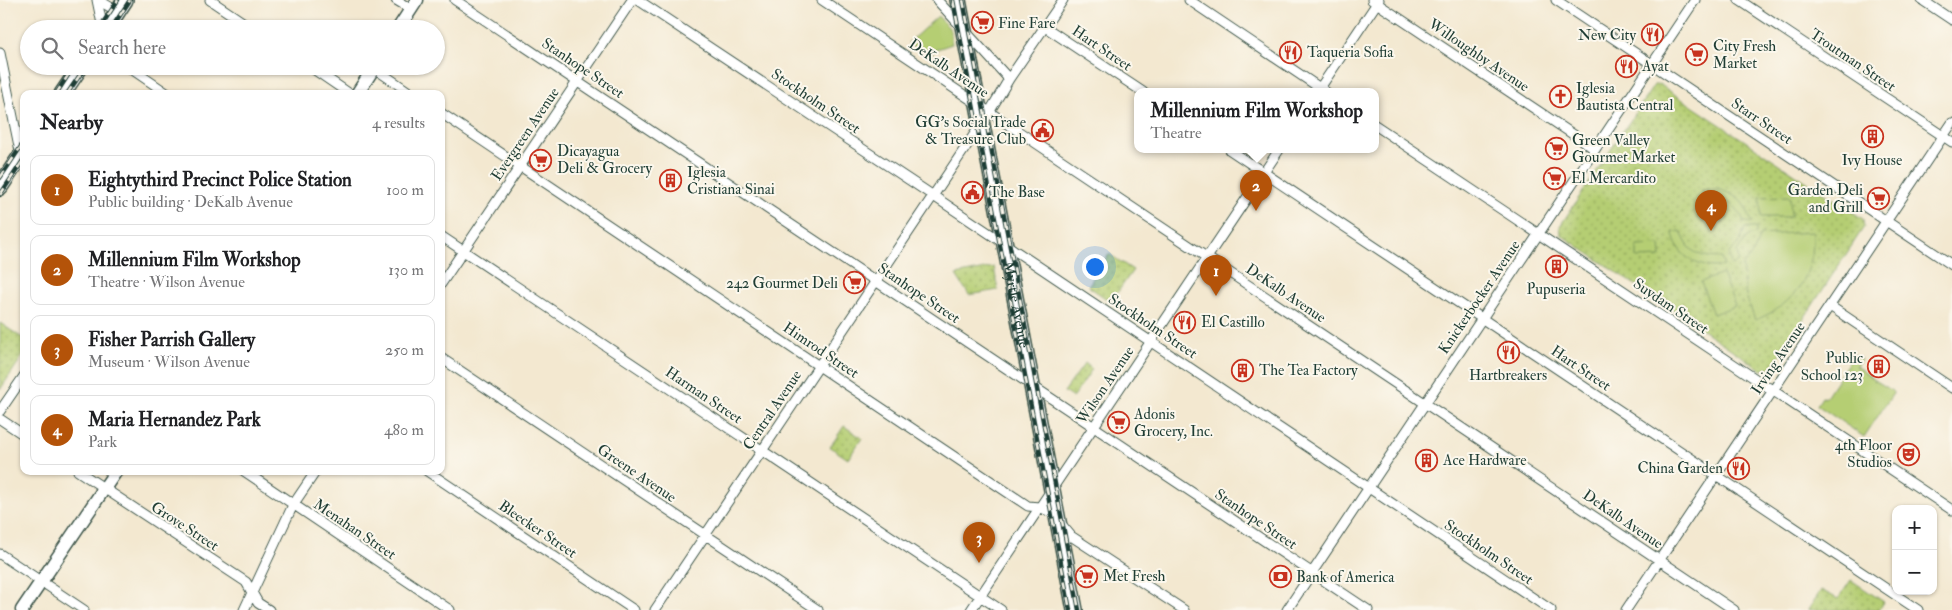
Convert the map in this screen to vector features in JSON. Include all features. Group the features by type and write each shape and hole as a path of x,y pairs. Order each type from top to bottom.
{"main road":[{"name":"Myrtle Avenue","path":"958,0 983,113 1005,244 1075,610"},
{"path":"404,20 414,5"},
{"path":"111,20 121,6"},
{"path":"65,90 75,75"},
{"path":"360,90 369,75"},
{"path":"0,187 20,157"},
{"path":"22,610 113,475"}],"street":[{"path":"102,20 97,0 121,6"},
{"path":"210,0 240,20"},
{"path":"396,0 414,5"},
{"name":"Stanhope Street","path":"455,0 1368,610"},
{"name":"Evergreen Avenue","path":"445,278 632,0"},
{"name":"Stockholm Street","path":"638,0 1551,610"},
{"name":"DeKalb Avenue","path":"822,0 983,113 1207,257 1734,610"},
{"path":"937,0 1009,79"},
{"name":"Central Avenue","path":"655,610 932,195 983,113 1009,79 1063,0"},
{"path":"1189,0 1317,88"},
{"name":"Starr Street","path":"1556,0 1952,265"},
{"name":"Knickerbocker Avenue","path":"1287,610 1694,0"},
{"name":"Troutman Street","path":"1739,0 1952,142"},
{"path":"1922,0 1952,20"},
{"path":"1323,88 1376,1"},
{"name":"Willoughby Avenue","path":"1376,1 1596,149"},
{"name":"Hart Street","path":"1045,27 1137,88"},
{"path":"0,53 20,146"},
{"path":"140,75 162,90"},
{"path":"322,75 344,90"},
{"path":"385,75 406,90"},
{"name":"Himrod Street","path":"445,116 1028,506 1039,507 1050,512 1071,536 1184,610"},
{"path":"13,120 20,123"},
{"name":"Irving Avenue","path":"1626,610 1952,122"},
{"name":"Suydam Street","path":"1379,128 1952,510"},
{"name":"Hart Street","path":"1235,153 1918,610"},
{"name":"Wilson Avenue","path":"971,610 1277,153"},
{"name":"Harman Street","path":"445,238 1001,610"},
{"path":"1830,306 1952,388"},
{"name":"Greene Avenue","path":"445,361 818,610"},
{"path":"0,411 20,382"},
{"path":"0,418 20,432"},
{"name":"Grove Street","path":"84,475 246,582 258,602 269,610"},
{"name":"Menahan Street","path":"250,475 450,610"},
{"path":"244,610 293,505 313,475"},
{"name":"Bleecker Street","path":"433,475 634,610"},
{"path":"0,554 84,610"}],"green space":[{"path":"938,16 950,29 952,44 934,50 930,57 908,43"},
{"path":"1659,84 1863,219 1864,227 1772,367 1762,370 1561,235 1560,226 1654,85"},
{"path":"1717,189 1740,200 1747,210 1752,223 1744,222 1734,206 1724,200 1705,197 1702,190"},
{"path":"1790,196 1791,217 1761,217 1760,197"},
{"path":"1745,228 1756,228 1756,234 1748,236 1737,252 1739,261 1731,266 1729,253 1740,242"},
{"path":"1681,231 1691,249 1700,255 1721,258 1724,266 1715,267 1698,264 1684,255 1675,241 1673,232"},
{"path":"1813,232 1813,248 1810,262 1800,286 1781,306 1755,320 1746,296 1742,266 1754,252 1760,235"},
{"path":"1660,245 1661,257 1637,258 1637,246"},
{"path":"1109,254 1133,270 1111,302 1088,286"},
{"path":"994,267 998,290 969,295 956,275"},
{"path":"1722,274 1735,306 1713,314 1701,282"},
{"path":"0,323 20,336 20,360 0,390"},
{"path":"1854,354 1861,359 1856,366 1874,379 1873,381 1875,380 1894,392 1864,437 1817,405 1822,397 1825,398"},
{"path":"1085,363 1092,369 1073,398 1064,392"},
{"path":"844,426 862,438 848,459 830,447"},
{"path":"1851,580 1884,602 1879,610 1808,610 1821,590 1838,599"}],"railway":[{"path":"105,20 118,0"},
{"path":"117,20 130,0"},
{"path":"953,0 1070,610"},
{"path":"963,0 1079,610"},
{"path":"59,90 68,75"},
{"path":"70,90 80,75"},
{"path":"0,178 20,148"},
{"path":"0,195 20,165"}],"place":[{"name":"Fine Fare","path":"982,23"},
{"name":"New City","path":"1652,35"},
{"name":"Taqueria Sofia","path":"1291,52"},
{"name":"City Fresh Market","path":"1697,55"},
{"name":"Ayat","path":"1626,66"},
{"name":"Iglesia Bautista Central","path":"1560,97"},
{"name":"GG's Social Trade & Treasure Club","path":"1042,131"},
{"name":"Ivy House","path":"1872,137"},
{"name":"Green Valley Gourmet Market","path":"1556,149"},
{"name":"Dicayagua Deli & Grocery","path":"541,160"},
{"name":"El Mercardito","path":"1555,178"},
{"name":"Iglesia Cristiana Sinai","path":"671,181"},
{"name":"The Base","path":"973,192"},
{"name":"Garden Deli and Grill","path":"1879,199"},
{"name":"Millennium Film Workshop","path":"1256,211"},
{"name":"Maria Hernandez Park","path":"1711,231"},
{"name":"Pupuseria","path":"1556,266"},
{"name":"242 Gourmet Deli","path":"854,283"},
{"name":"Eightythird Precinct Police Station","path":"1216,296"},
{"name":"El Castillo","path":"1185,322"},
{"name":"Hartbreakers","path":"1508,352"},
{"name":"Public School 123","path":"1879,367"},
{"name":"The Tea Factory","path":"1243,370"},
{"name":"Adonis Grocery, Inc.","path":"1118,423"},
{"name":"4th Floor Studios","path":"1908,454"},
{"name":"Ace Hardware","path":"1427,460"},
{"name":"China Garden","path":"1739,468"},
{"name":"Fisher Parrish Gallery","path":"979,563"},
{"name":"Met Fresh","path":"1087,576"},
{"name":"Bank of America","path":"1280,577"}]}
